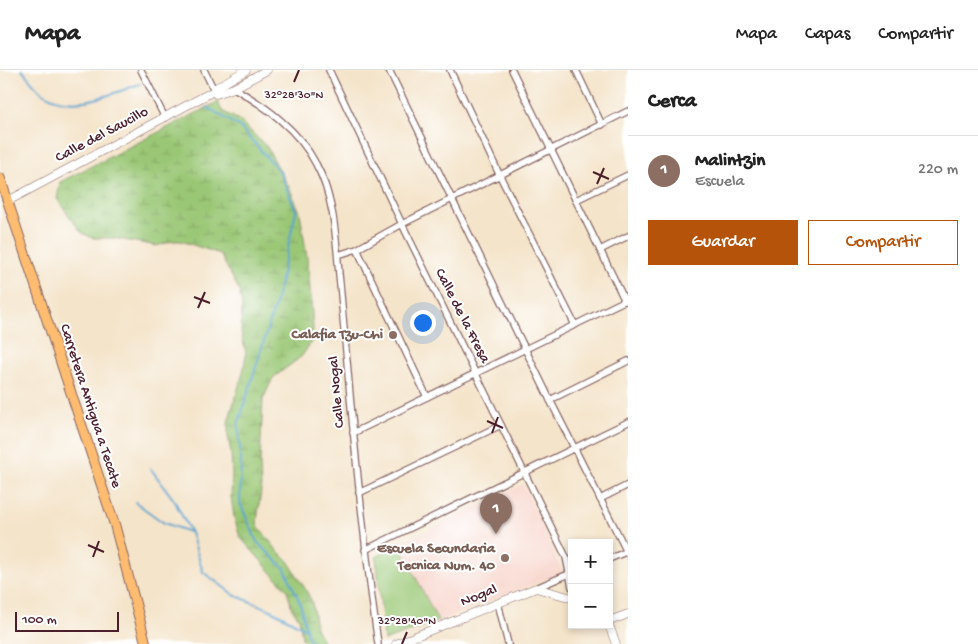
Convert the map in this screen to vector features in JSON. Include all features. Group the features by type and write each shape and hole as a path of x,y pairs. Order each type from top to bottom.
{"main road":[{"name":"Carretera Antigua a Tecate","path":"0,178 2,190 8,201 116,526 146,644"}],"street":[{"path":"141,70 165,118"},
{"path":"204,70 213,92"},
{"name":"Calle del Saucillo","path":"8,201 213,92 246,70"},
{"name":"Calle del Saucillo","path":"213,92 234,88 267,70"},
{"name":"Calle de la Fresa","path":"329,70 402,224 566,557 568,566"},
{"path":"389,70 550,400 628,552 613,558"},
{"path":"450,70 500,176 575,325"},
{"path":"353,433 626,300 512,70"},
{"path":"576,70 602,125"},
{"name":"Calle Nogal","path":"234,88 263,105 290,128 316,162 325,183 338,255 359,493 378,644"},
{"path":"338,255 357,249 402,224 628,111"},
{"path":"576,200 628,175"},
{"path":"600,250 628,236"},
{"path":"357,249 426,397"},
{"path":"550,400 628,361"},
{"path":"365,550 628,422"},
{"path":"359,493 501,425"},
{"path":"600,498 628,485"},
{"name":"Nogal","path":"396,644 568,575"},
{"path":"536,588 568,597"},
{"path":"498,603 508,644"},
{"path":"613,620 628,614"},
{"path":"610,629 616,644"}],"shaded area":[{"path":"523,484 563,573 438,621 399,544"}],"green space":[{"path":"218,102 222,111 239,120 267,147 289,187 300,212 308,264 313,327 312,341 302,356 273,378 263,399 260,462 261,490 257,522 276,549 288,561 306,590 312,602 316,628 325,644 307,644 302,638 299,618 292,609 287,590 240,537 234,517 231,497 232,473 228,422 243,372 246,354 241,332 242,306 239,290 220,254 181,241 172,241 157,246 113,238 92,238 81,232 57,199 60,182"},
{"path":"399,544 438,621 384,641 376,557"}],"waterway":[{"path":"22,70 43,93 55,99 67,101 92,100 140,84"},
{"path":"207,107 240,127 280,172 296,211 275,305 238,425 241,460 240,503 257,542 285,569 300,603 308,637 314,644"},
{"path":"151,469 174,500 191,533 203,572 234,595 271,610 306,629"},
{"path":"135,502 164,523 190,532"}],"place":[{"name":"Calafia Tzu-Chi","path":"393,335"},
{"name":"Malintzin","path":"496,534"},
{"name":"Escuela Secundaria Tecnica Num. 40","path":"505,558"}]}
